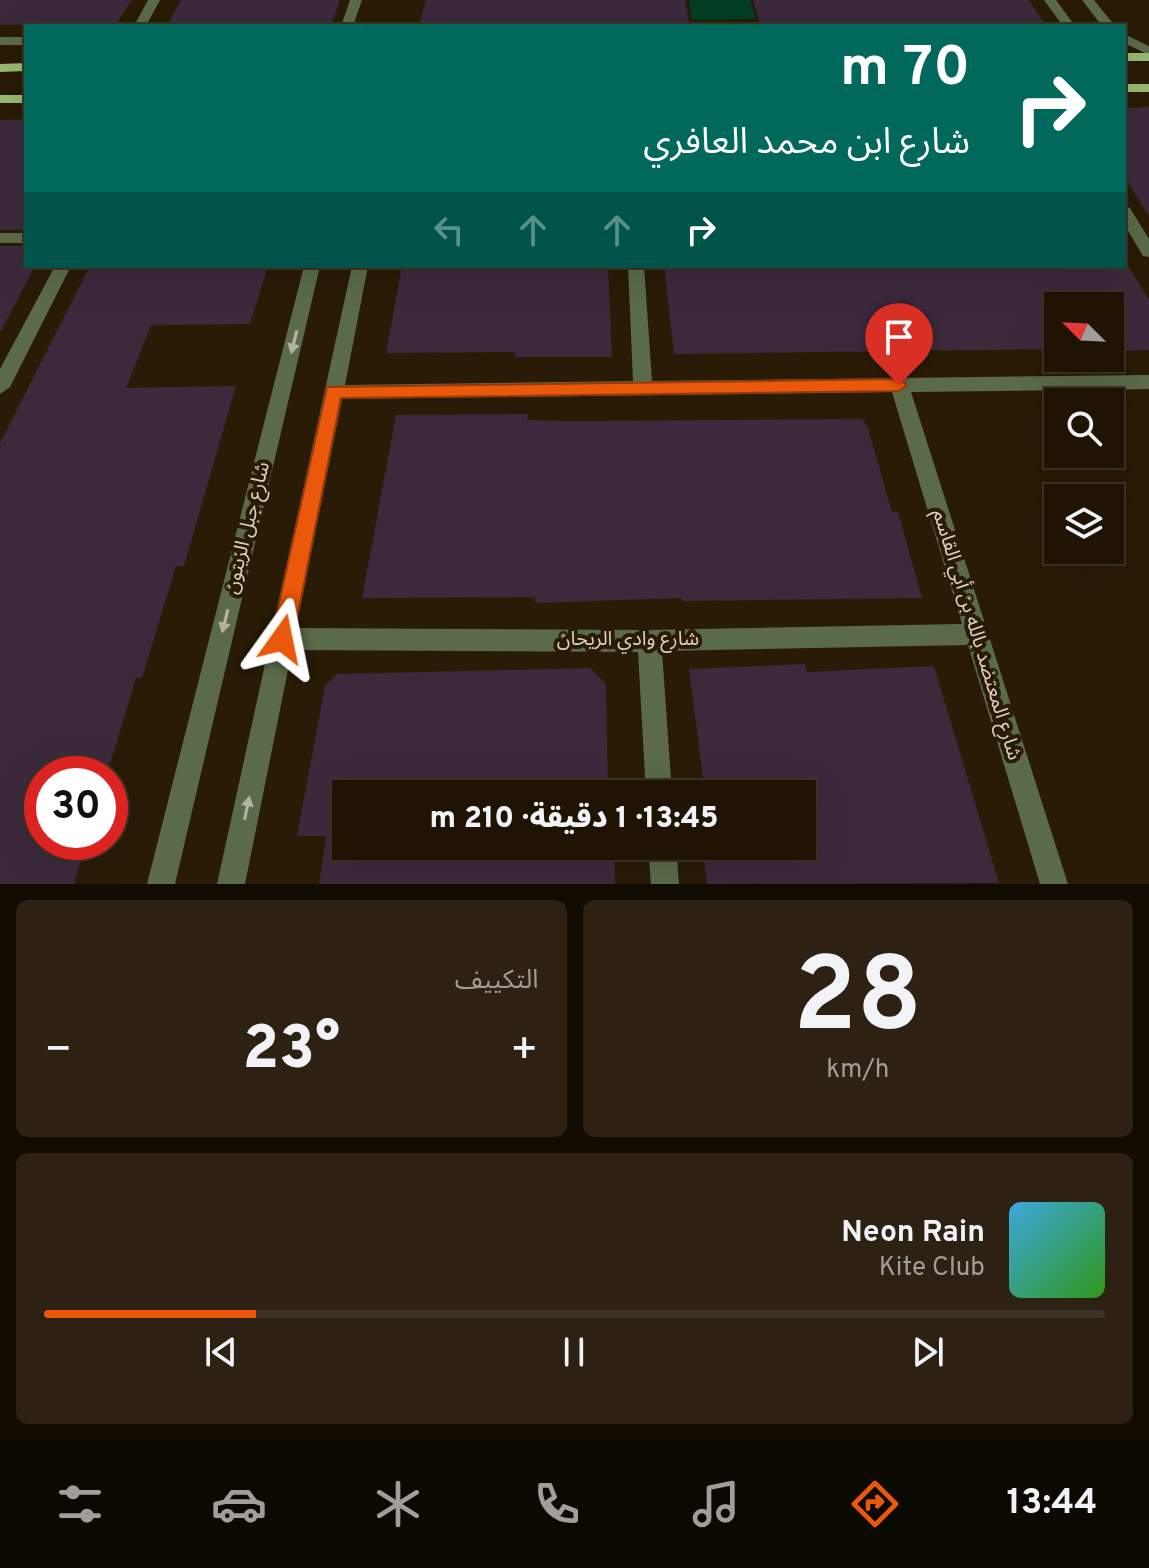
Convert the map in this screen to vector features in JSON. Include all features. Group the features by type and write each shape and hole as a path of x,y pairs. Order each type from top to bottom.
{"main road":[{"path":"1126,57 1149,54"},
{"path":"0,68 24,67"},
{"path":"1126,88 1149,88"},
{"path":"0,99 24,99"}],"street":[{"path":"141,24 154,0"},
{"path":"348,24 356,0"},
{"path":"1050,0 1068,24"},
{"path":"1088,0 1107,24"},
{"path":"1126,39 1149,54"},
{"path":"0,41 24,41"},
{"path":"1127,221 1149,252"},
{"path":"0,238 24,238"},
{"path":"0,387 62,268"},
{"name":"شارع جبل الزيتون","path":"161,884 312,268"},
{"path":"231,884 360,268"},
{"path":"636,268 643,387"},
{"path":"334,392 1149,382"},
{"name":"شارع المعتضد بالله بن أبي القاسم","path":"899,385 1054,884"},
{"name":"شارع وادي الريحان","path":"282,639 649,641 974,634"},
{"path":"649,641 658,780"},
{"path":"663,860 665,884"}],"green space":[{"path":"689,0 750,0 756,19 692,20"}],"building":[{"path":"0,0 132,0 116,24 0,25"},
{"path":"181,0 340,0 332,22 168,24"},
{"path":"426,0 685,0 690,24 420,24"},
{"path":"753,0 1029,0 1045,24 760,24"},
{"path":"1149,107 1149,216 1126,180 1126,108"},
{"path":"24,119 24,230 0,230 0,120"},
{"path":"0,246 24,246 24,268 34,268 0,333"},
{"path":"1128,266 1149,300 1149,350 1124,351 1124,292 1044,292 1044,349 674,354 664,268"},
{"path":"89,268 267,268 250,324 151,325 126,388 236,386 184,566 176,566 142,678 136,678 112,756 24,756 24,860 81,860 74,884 0,884 0,443"},
{"path":"402,268 608,268 612,357 515,357 515,352 386,353"},
{"path":"528,414 527,420 573,421 862,419 868,428 892,512 898,512 922,598 682,601 681,598 535,603 535,597 362,598 396,415"},
{"path":"805,664 807,672 934,666 999,883 707,884 704,860 816,860 816,780 703,780 689,669"},
{"path":"590,668 606,684 608,780 332,780 332,860 614,860 615,884 319,884 326,836 297,836 325,686 337,674"}],"route":[{"path":"282,639 334,392 899,385"}]}
